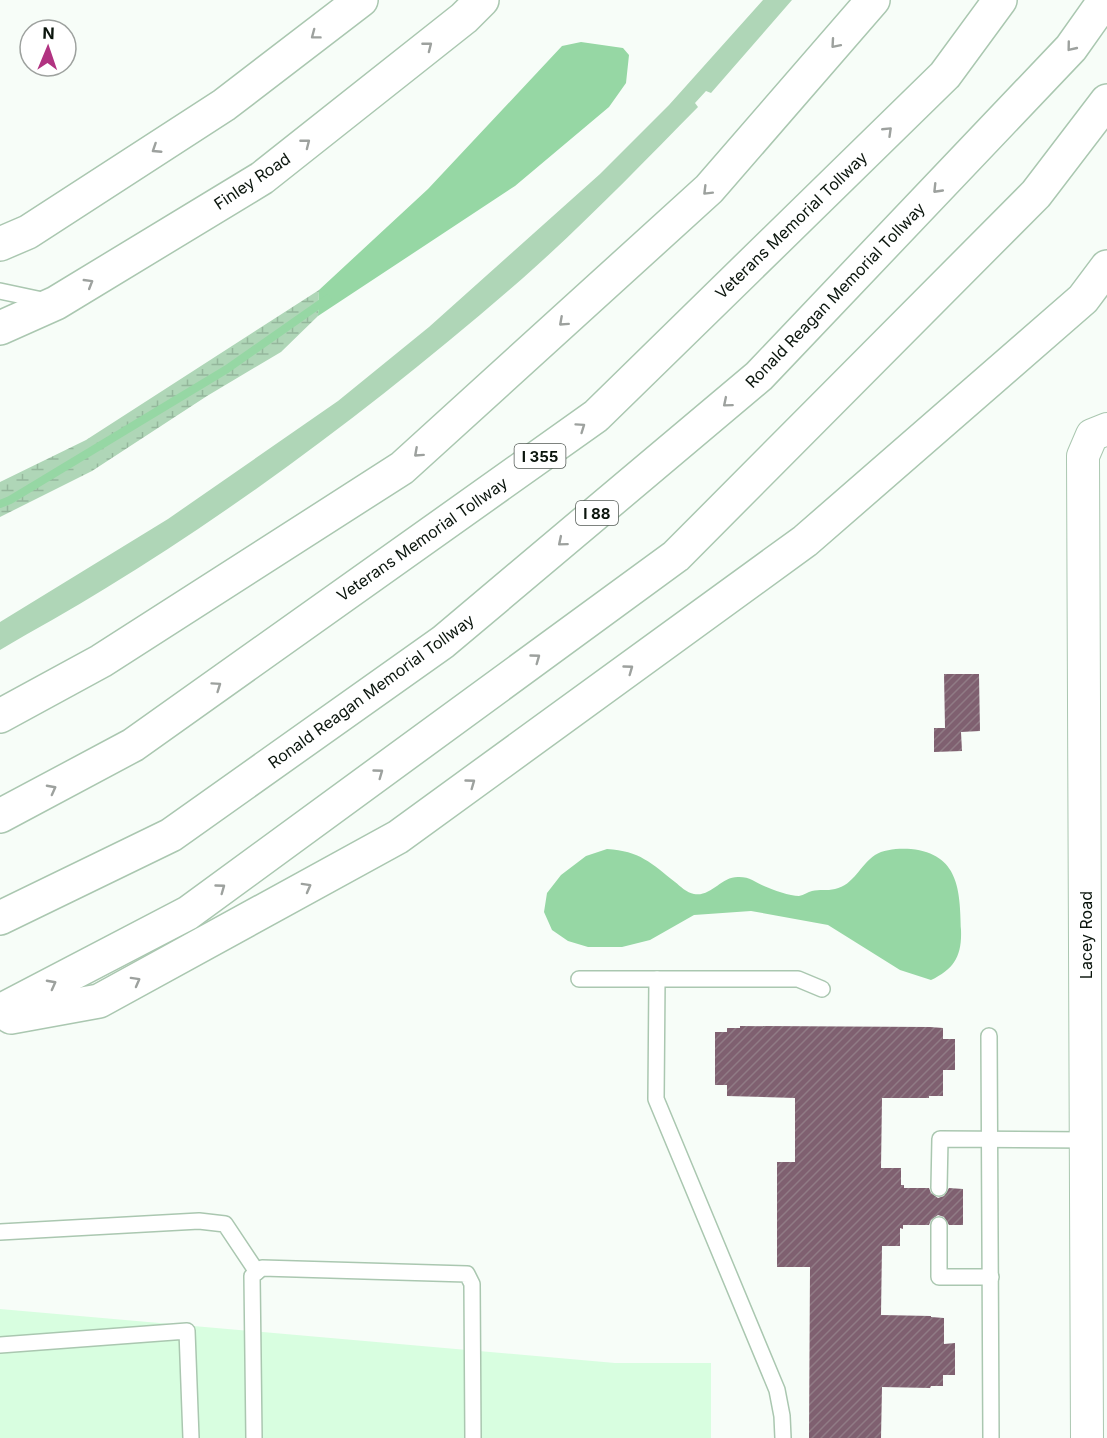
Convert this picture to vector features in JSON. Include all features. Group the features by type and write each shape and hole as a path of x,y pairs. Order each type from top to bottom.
{"main road":[{"path":"0,244 28,232 224,105 361,0"},
{"name":"Finley Road","path":"0,328 56,303 262,178 464,18 482,0"},
{"path":"0,716 101,661 402,468 709,189 873,0"},
{"name":"Veterans Memorial Tollway","path":"0,816 133,745 596,416 945,75 1000,0"},
{"name":"Ronald Reagan Memorial Tollway","path":"0,918 171,835 443,642 759,376 1071,48 1105,0"},
{"path":"0,1011 188,913 676,556 1036,194 1107,101"},
{"path":"0,1019 99,1001 398,837 805,541 1083,299 1107,267"}],"street":[{"name":"Lacey Road","path":"1087,1438 1087,1140 1097,950 1083,456 1100,432"}],"lane":[{"path":"0,291 56,303"},
{"path":"579,979 798,979 822,989"},
{"path":"657,979 656,1099 777,1390 783,1438"},
{"path":"989,1036 991,1438"},
{"path":"939,1188 940,1139 1087,1140"},
{"path":"0,1232 199,1221 225,1224 257,1272"},
{"path":"939,1225 939,1277 991,1277"},
{"path":"254,1438 252,1276 262,1268 467,1274 472,1284 472,1438"},
{"path":"0,1345 187,1331 191,1438"}],"shaded area":[{"path":"581,42 623,48 629,55 626,83 609,107 515,186 318,316 319,290 428,189 562,46"},
{"path":"607,849 637,855 691,893 706,892 727,880 739,877 799,896 815,890 832,890 842,887 870,859 883,851 911,849 927,852 948,866 954,876 960,901 961,939 958,954 946,971 931,980 900,970 828,925 751,911 694,915 650,940 622,947 588,947 568,941 552,930 544,912 547,893 561,875 586,856"},
{"path":"0,1309 615,1363 711,1363 711,1438 0,1438"}],"green space":[{"path":"763,0 792,0 711,93 706,91 695,103 698,107 634,172 546,258 474,320 320,442 215,518 93,596 0,650 0,622 168,519 338,401 429,327 600,174 669,105"},
{"path":"319,290 318,316 281,352 207,396 92,471 0,517 0,482 86,440"}],"building":[{"path":"944,674 979,674 980,731 961,732 962,751 934,752 934,728 945,728"},
{"path":"740,1026 930,1027 943,1028 943,1039 955,1039 955,1070 943,1070 943,1096 882,1098 881,1168 901,1168 901,1185 904,1185 904,1188 929,1188 931,1193 938,1198 944,1196 949,1188 963,1189 963,1225 949,1225 944,1217 938,1215 931,1220 929,1225 903,1225 903,1229 900,1228 900,1246 882,1246 881,1315 944,1318 944,1344 955,1343 955,1375 943,1375 943,1386 882,1387 881,1438 809,1438 810,1267 777,1267 777,1162 795,1162 795,1098 727,1096 727,1085 715,1085 715,1032 727,1032 727,1028 740,1028"}],"waterway":[{"path":"0,504 227,369 327,299"}]}
